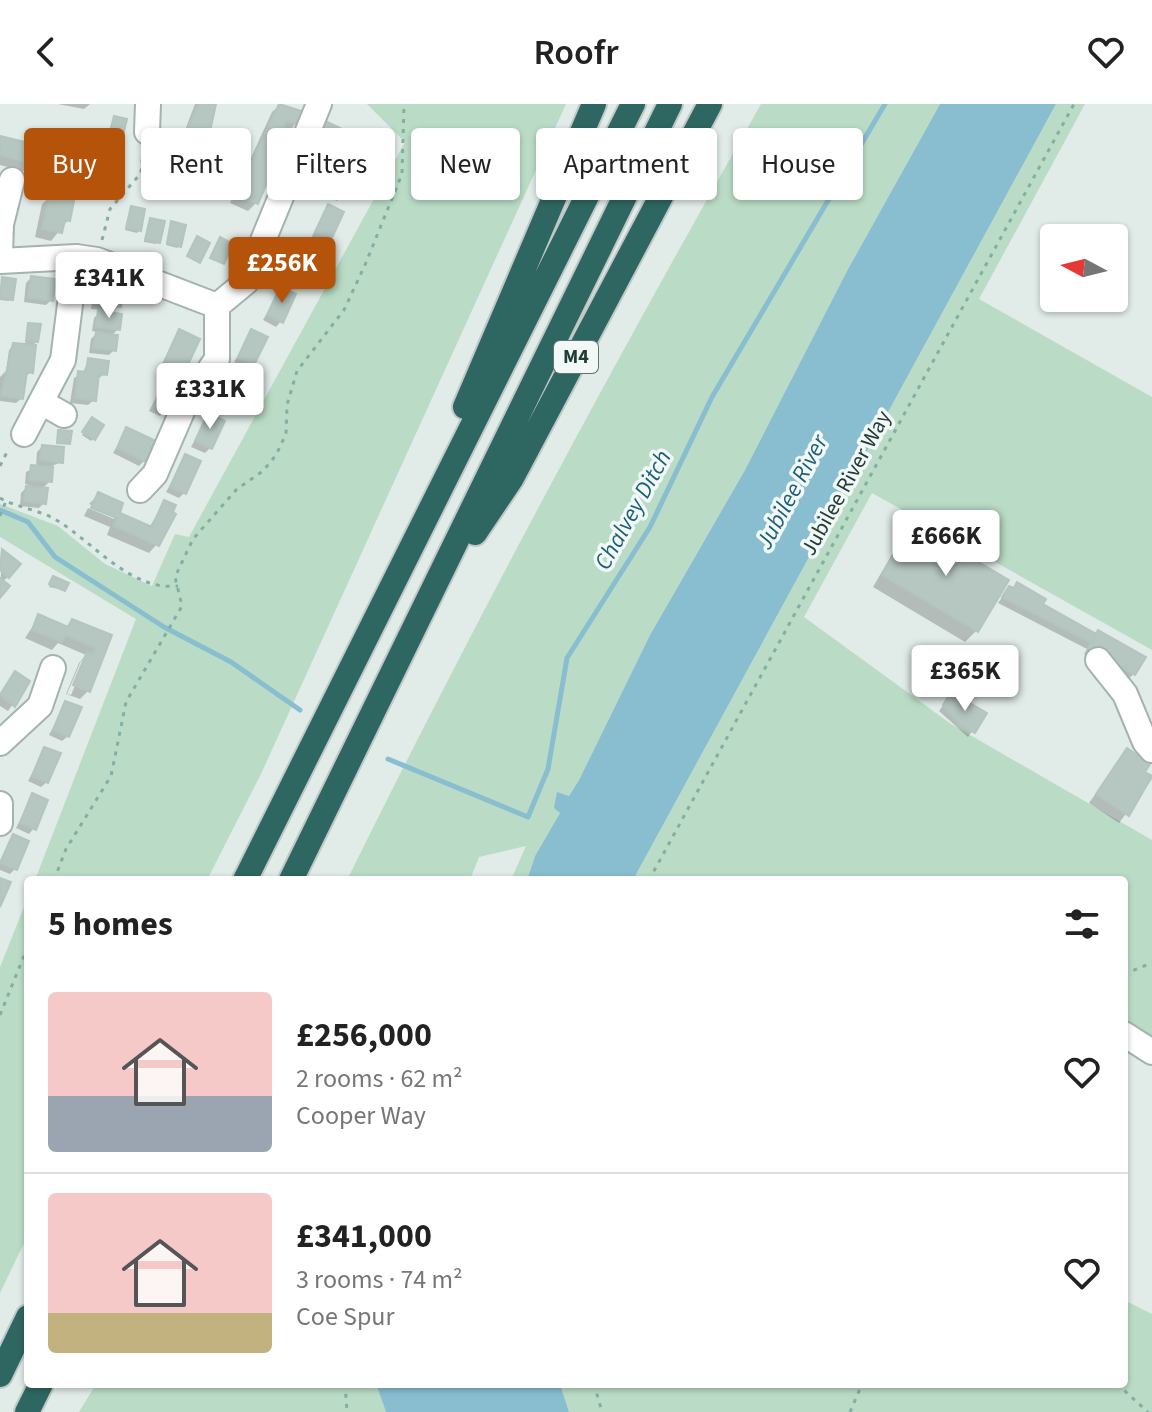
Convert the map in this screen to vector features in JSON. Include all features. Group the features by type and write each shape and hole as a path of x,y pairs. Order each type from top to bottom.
{"highway":[{"path":"411,543 493,335 594,104"},
{"path":"247,876 633,104"},
{"name":"M4","path":"293,876 430,602 520,408 670,104"},
{"name":"M4","path":"430,602 512,478 710,104"},
{"path":"0,1375 24,1325"},
{"path":"27,1412 39,1388"}],"street":[{"path":"147,128 148,104"},
{"path":"217,306 246,282 276,216 304,167 302,140 319,104"},
{"path":"0,254 1,224 13,180"},
{"path":"0,261 86,258 217,306"},
{"path":"24,434 63,360 86,258"},
{"path":"140,490 155,474 184,407 217,359 217,306"},
{"path":"41,402 64,415"},
{"path":"1098,660 1125,694 1145,742 1152,750"},
{"path":"0,743 40,706 53,668"},
{"path":"0,804 0,823"},
{"path":"1128,1037 1152,1052"}],"path":[{"path":"56,876 66,849 111,776 126,702 164,635 178,617 182,606 175,577 193,539 237,489 263,471 286,434 287,405 297,371 344,310 402,174 404,104"},
{"name":"Jubilee River Way","path":"651,876 1074,104"},
{"path":"86,258 110,209 141,173"},
{"path":"0,498 57,520 116,565 152,584 178,586"},
{"path":"0,515 6,501"},
{"path":"0,1015 24,956"},
{"path":"1128,972 1152,963"},
{"path":"345,1388 347,1412"},
{"path":"595,1388 602,1412"},
{"path":"850,1412 860,1388"},
{"path":"1121,1388 1148,1412"}],"green space":[{"path":"367,104 566,104 555,128 536,128 536,170 261,774 209,876 37,876 136,619 0,537 0,504 58,526 105,564 152,586 175,534 189,537 373,200 395,200 395,160 405,142 395,128 391,128"},
{"path":"761,104 940,104 847,271 745,470 650,635 579,780 569,796 557,793 560,813 535,856 528,876 513,876 526,846 479,857 472,876 349,876 548,489 707,200 717,200 717,182 733,154 733,200 863,200 863,128 748,128"},
{"path":"1056,104 1085,104 979,299 1152,397 1152,650 872,493 804,617 951,724 1152,840 1152,1045 1128,1029 1128,876 635,876"},
{"path":"24,907 24,1243 0,1293 0,967"},
{"path":"1128,1302 1152,1314 1152,1412 569,1412 561,1388 1128,1388"},
{"path":"94,1388 377,1388 386,1412 79,1412"}],"water":[{"name":"Jubilee River","path":"940,104 1056,104 635,876 528,876 535,856 560,813 554,808 557,792 569,796 579,780 650,635 745,470 847,271"},
{"path":"377,1388 561,1388 569,1412 386,1412"}],"building":[{"path":"199,104 216,104 211,128 188,128"},
{"path":"279,104 305,112 299,125 286,120 283,128 268,128"},
{"path":"114,116 127,119 125,128 111,128"},
{"path":"323,120 340,128 319,128"},
{"path":"267,130 267,183 258,204 249,200 251,165"},
{"path":"0,136 24,142 24,161 0,155"},
{"path":"49,200 74,200 70,221 65,220 62,233 42,229"},
{"path":"328,204 344,212 331,240 315,232"},
{"path":"131,206 145,209 141,231 126,228"},
{"path":"150,218 165,221 160,243 145,240"},
{"path":"171,221 186,225 181,247 167,243"},
{"path":"197,236 210,243 200,263 187,256"},
{"path":"220,237 233,244 224,264 210,258"},
{"path":"300,244 316,252 303,280 287,272"},
{"path":"31,276 56,279 53,301 28,298"},
{"path":"2,277 16,279 13,300 0,298"},
{"path":"280,287 296,294 283,323 267,315"},
{"path":"98,289 122,292 121,307 95,304"},
{"path":"98,310 122,314 120,330 96,327"},
{"path":"28,323 41,324 38,342 26,341"},
{"path":"179,329 200,339 186,369 165,360"},
{"path":"251,329 268,337 254,365 238,357"},
{"path":"96,332 118,335 116,351 93,348"},
{"path":"13,343 36,345 33,373 27,372 23,399 1,396"},
{"path":"88,358 109,361 107,375 99,374 96,401 75,398 78,371 86,372"},
{"path":"171,368 184,374 167,412 153,406"},
{"path":"228,371 244,379 231,407 214,400"},
{"path":"208,413 225,421 212,449 195,441"},
{"path":"92,417 104,425 95,440 82,432"},
{"path":"126,427 156,441 146,462 117,448"},
{"path":"58,430 72,431 70,444 57,443"},
{"path":"42,445 64,447 63,463 40,460"},
{"path":"185,454 201,461 186,494 170,487"},
{"path":"31,465 53,467 52,482 29,480"},
{"path":"26,486 48,488 46,504 24,501"},
{"path":"98,492 123,503 120,513 152,527 164,500 176,505 173,512 176,514 159,546 114,526 117,518 91,508"},
{"path":"913,523 1009,580 978,632 882,575"},
{"path":"2,549 21,564 9,578 0,570"},
{"path":"53,576 69,583 65,591 49,584"},
{"path":"0,578 10,586 0,598"},
{"path":"1017,582 1046,599 1043,604 1096,634 1091,643 1002,597 1009,586 1014,588"},
{"path":"38,614 68,627 72,619 112,635 90,692 73,685 87,652 93,654 95,648 65,635 62,642 32,630"},
{"path":"1098,630 1146,657 1135,675 1088,648"},
{"path":"15,671 30,681 15,707 0,695"},
{"path":"951,692 987,713 975,733 961,726 943,705"},
{"path":"65,701 82,707 69,737 53,730"},
{"path":"44,747 61,753 48,783 32,776"},
{"path":"1127,748 1150,764 1145,772 1152,776 1129,816 1096,794"},
{"path":"32,793 48,800 36,830 20,823"},
{"path":"13,834 29,841 17,870 0,863"},
{"path":"0,878 11,882 0,907"}],"waterway":[{"name":"Chalvey Ditch","path":"388,759 528,817 548,769 567,658 650,527 712,397 885,104"},
{"name":"Chalvey Ditch","path":"0,510 28,522 55,557 164,627 231,662 300,710"}]}
